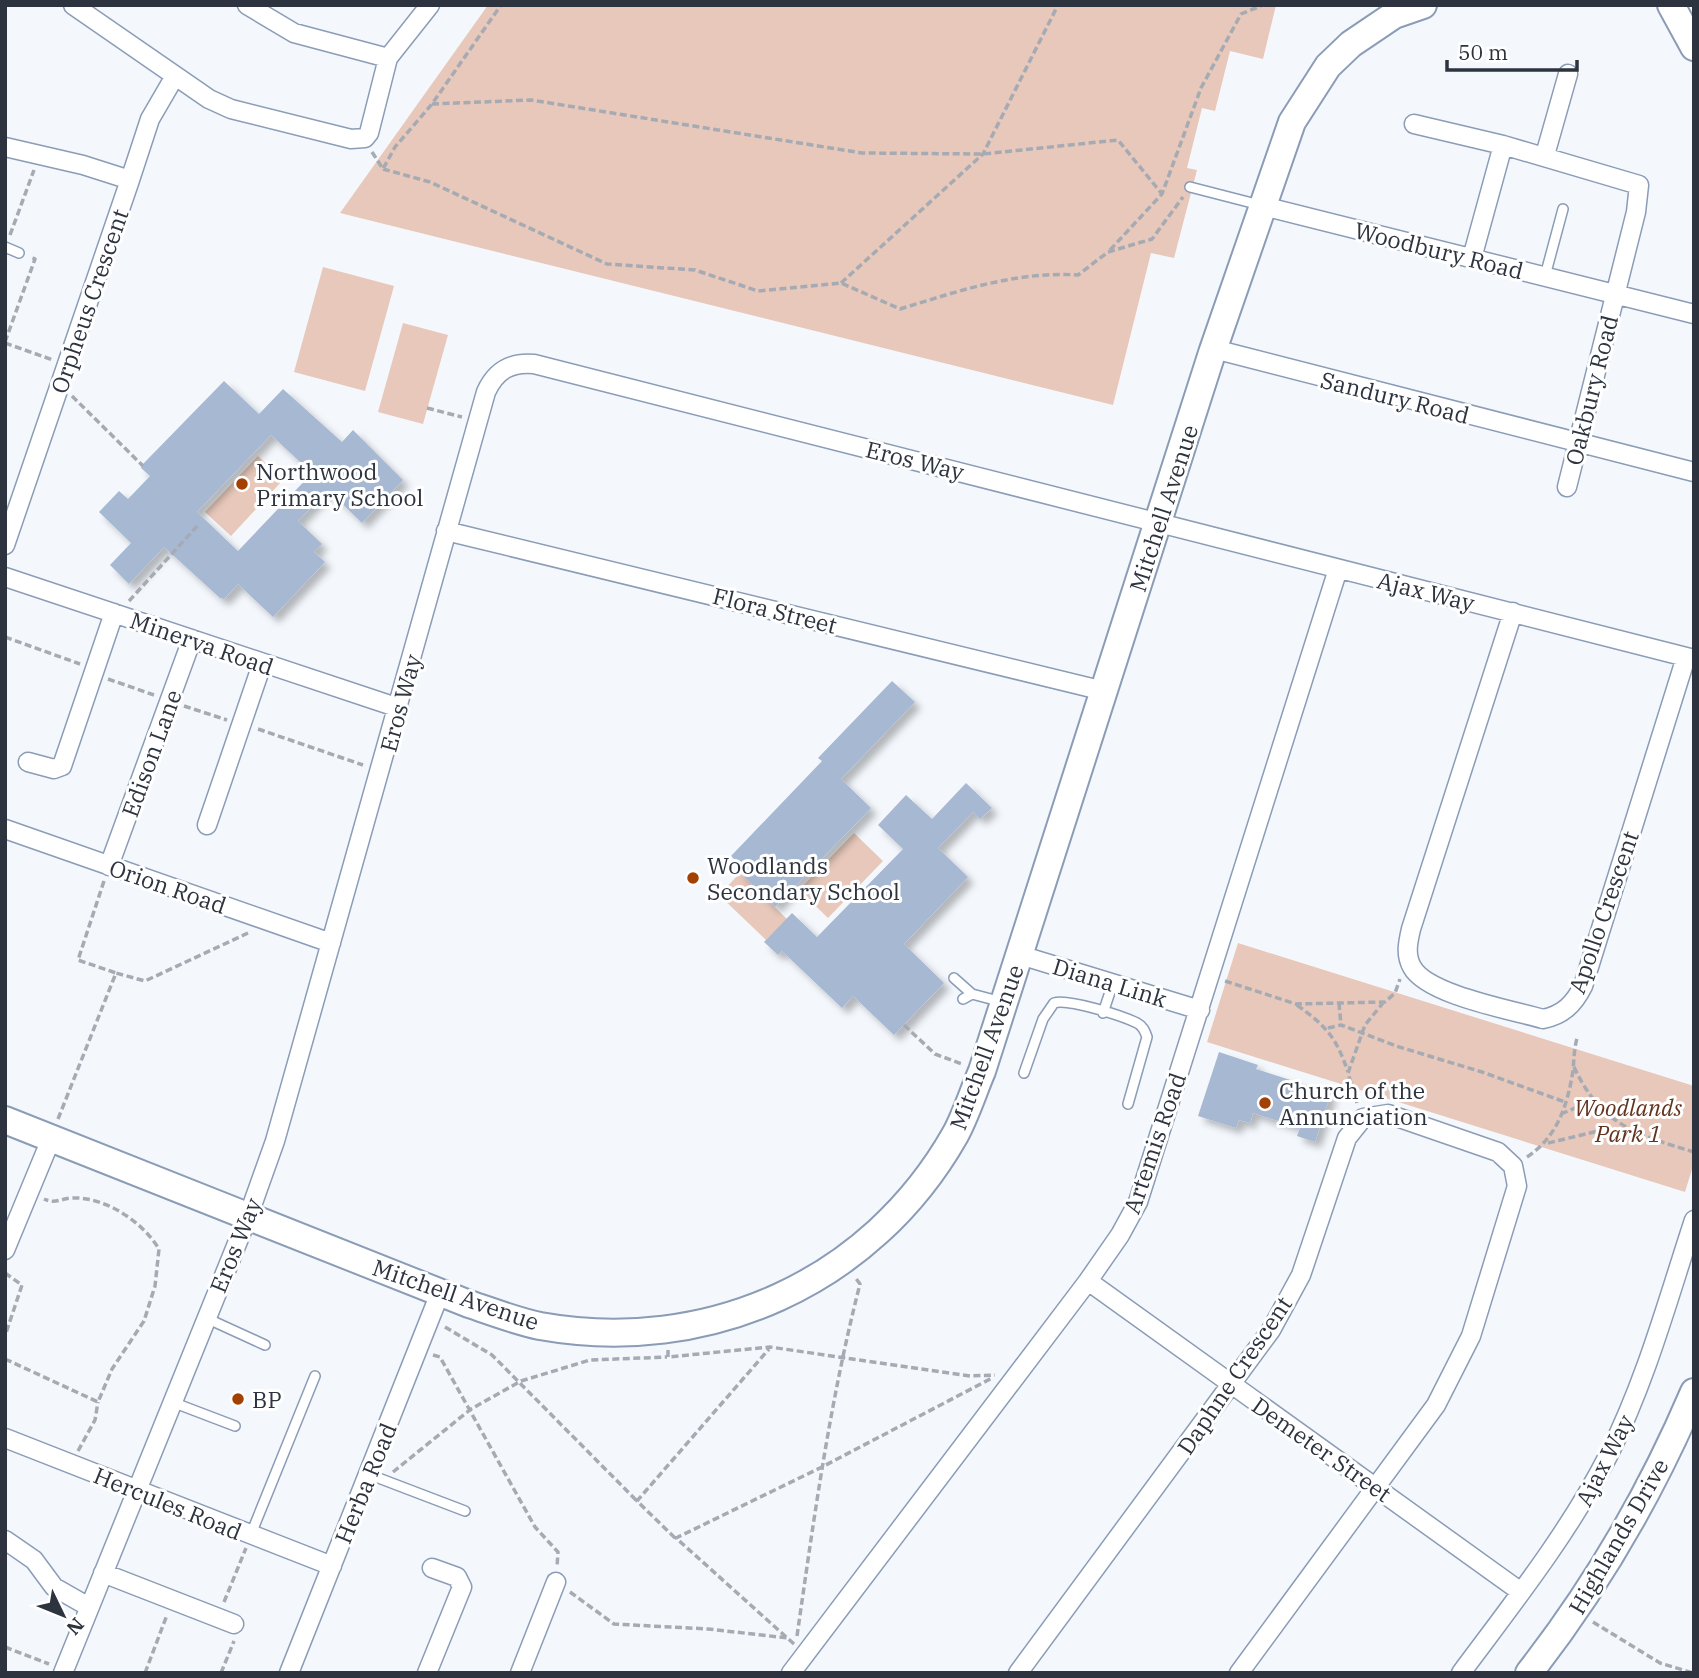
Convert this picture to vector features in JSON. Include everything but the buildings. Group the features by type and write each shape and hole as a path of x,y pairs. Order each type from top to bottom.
{"street":[{"path":"73,5 209,99 231,109 357,139 372,127 388,58 424,7"},
{"path":"247,5 294,33 388,58"},
{"name":"Mitchell Avenue","path":"5,1120 53,1132 440,1293 516,1320 552,1328 614,1333 708,1323 771,1302 842,1261 900,1211 918,1189 956,1133 982,1071 1214,349 1292,122 1328,65 1363,33 1394,15 1423,5"},
{"path":"1671,5 1694,47"},
{"path":"1414,124 1545,155 1568,74"},
{"path":"130,180 150,119 175,76"},
{"path":"1472,258 1503,145"},
{"name":"Orpheus Crescent","path":"5,147 130,180 5,545"},
{"name":"Oakbury Road","path":"1545,155 1639,185 1636,212 1567,487"},
{"name":"Woodbury Road","path":"1263,206 1694,314"},
{"name":"Sandury Road","path":"1214,349 1694,472"},
{"name":"Eros Way","path":"58,1669 103,1573 249,1214 284,1113 399,708 446,531 494,377 515,364 534,364 1158,522"},
{"name":"Ajax Way","path":"1158,522 1690,658"},
{"name":"Flora Street","path":"446,531 1104,691"},
{"name":"Artemis Road","path":"792,1673 1088,1281 1120,1235 1138,1202 1338,569"},
{"name":"Minerva Road","path":"5,577 192,639 276,663 399,708"},
{"name":"Apollo Crescent","path":"1513,612 1411,929 1407,954 1411,967 1427,983 1543,1019 1556,1016 1568,1008 1583,986 1690,658"},
{"path":"28,762 54,769 62,766 95,669 119,615"},
{"name":"Edison Lane","path":"109,866 192,639"},
{"path":"208,825 242,725 276,663"},
{"name":"Orion Road","path":"5,830 331,943"},
{"name":"Diana Link","path":"1020,955 1200,1010"},
{"path":"1239,1673 1378,1488 1436,1405 1471,1336 1517,1186 1513,1166 1498,1152 1388,1114 1363,1118"},
{"name":"Daphne Crescent","path":"1018,1673 1271,1330 1301,1275 1347,1138 1363,1118"},
{"path":"5,1250 53,1132"},
{"name":"Ajax Way","path":"1461,1673 1582,1505 1631,1408 1694,1220"},
{"name":"Demeter Street","path":"1088,1281 1521,1592"},
{"name":"Herba Road","path":"289,1673 440,1293"},
{"name":"Highlands Drive","path":"1529,1673 1616,1549 1659,1470 1694,1392"},
{"name":"Hercules Road","path":"5,1438 331,1566"},
{"path":"5,1540 34,1560 54,1587 89,1606"},
{"path":"427,1673 462,1587 457,1577 432,1568"},
{"path":"103,1573 226,1621"},
{"path":"520,1673 556,1582"}],"lane":[{"path":"1191,187 1263,206"},
{"path":"1545,276 1563,209"},
{"path":"5,247 19,253"},
{"path":"954,978 968,997 1005,1003"},
{"path":"1103,1013 1113,983"},
{"path":"1024,1073 1043,1019 1054,1003 1061,1000 1138,1024 1147,1037 1128,1104"},
{"path":"206,1318 265,1345"},
{"path":"250,1536 315,1376"},
{"path":"172,1402 235,1426"},
{"path":"368,1474 465,1511"}],"path":[{"path":"383,169 395,148 432,104 501,5"},
{"path":"841,283 983,154 1058,5"},
{"path":"357,139 383,169 430,182 607,264 695,271 758,291 841,283 900,309 984,283 1049,273 1078,275 1108,251 1162,194 1201,88 1241,14 1263,5"},
{"path":"432,104 531,100 862,153 983,154 1118,140 1162,194"},
{"path":"5,247 40,155"},
{"path":"1108,251 1152,239 1191,187"},
{"path":"19,253 35,259 5,343 67,365"},
{"path":"61,384 143,467"},
{"path":"428,408 478,422"},
{"path":"119,615 130,599 200,524"},
{"path":"5,637 95,669 106,678 170,701 265,730 381,772"},
{"path":"109,866 78,960 145,981 251,932 259,918"},
{"path":"53,1132 116,973"},
{"path":"1225,981 1296,1004 1328,1028 1338,1043 1363,1118"},
{"path":"1348,1073 1361,1034 1374,1010 1391,998 1398,986"},
{"path":"1296,1004 1385,1002"},
{"path":"1339,1003 1341,1024"},
{"path":"1328,1028 1341,1024 1361,1034 1565,1102"},
{"path":"904,1025 934,1054 982,1071"},
{"path":"1547,1143 1565,1102 1577,1038"},
{"path":"1573,1067 1580,1081 1602,1108 1632,1133"},
{"path":"1561,1114 1575,1108 1602,1108"},
{"path":"1538,1149 1547,1143 1594,1132 1632,1133 1694,1152"},
{"path":"29,1193 53,1203 70,1198 110,1207 142,1228 159,1249 155,1286 145,1321 112,1369 98,1402 95,1420 76,1456"},
{"path":"430,1319 492,1355 521,1381 637,1501 796,1645 841,1357 860,1284 842,1261"},
{"path":"5,1273 22,1285 5,1336"},
{"path":"668,1329 668,1357"},
{"path":"637,1501 770,1347"},
{"path":"385,1482 393,1472 471,1409 521,1381 590,1360 668,1357 770,1347 970,1376 997,1375 822,1467 676,1538"},
{"path":"417,1351 440,1357 535,1527 558,1552 556,1582 614,1624 708,1629 788,1638"},
{"path":"5,1359 98,1402"},
{"path":"221,1673 234,1642 226,1621 250,1536"},
{"path":"145,1673 172,1600"},
{"path":"1590,1620 1660,1663 1693,1673"},
{"path":"5,1647 58,1669"}],"green space":[{"path":"488,5 1276,5 1263,59 1230,51 1215,111 1202,108 1187,168 1197,170 1174,258 1151,253 1113,405 340,213"},
{"path":"323,267 394,286 365,391 294,372"},
{"path":"403,323 448,335 423,424 378,412"},
{"path":"258,456 283,480 231,536 205,512"},
{"path":"854,833 883,861 828,918 799,890"},
{"path":"740,873 787,919 766,940 719,895"},
{"name":"Woodlands Park 1","path":"1238,943 1694,1086 1694,1163 1685,1192 1207,1042"}],"place":[{"name":"Northwood Primary School","path":"242,484"},
{"name":"Woodlands Secondary School","path":"693,878"},
{"name":"Church of the Annunciation","path":"1265,1103"},
{"name":"BP","path":"238,1399"}]}
